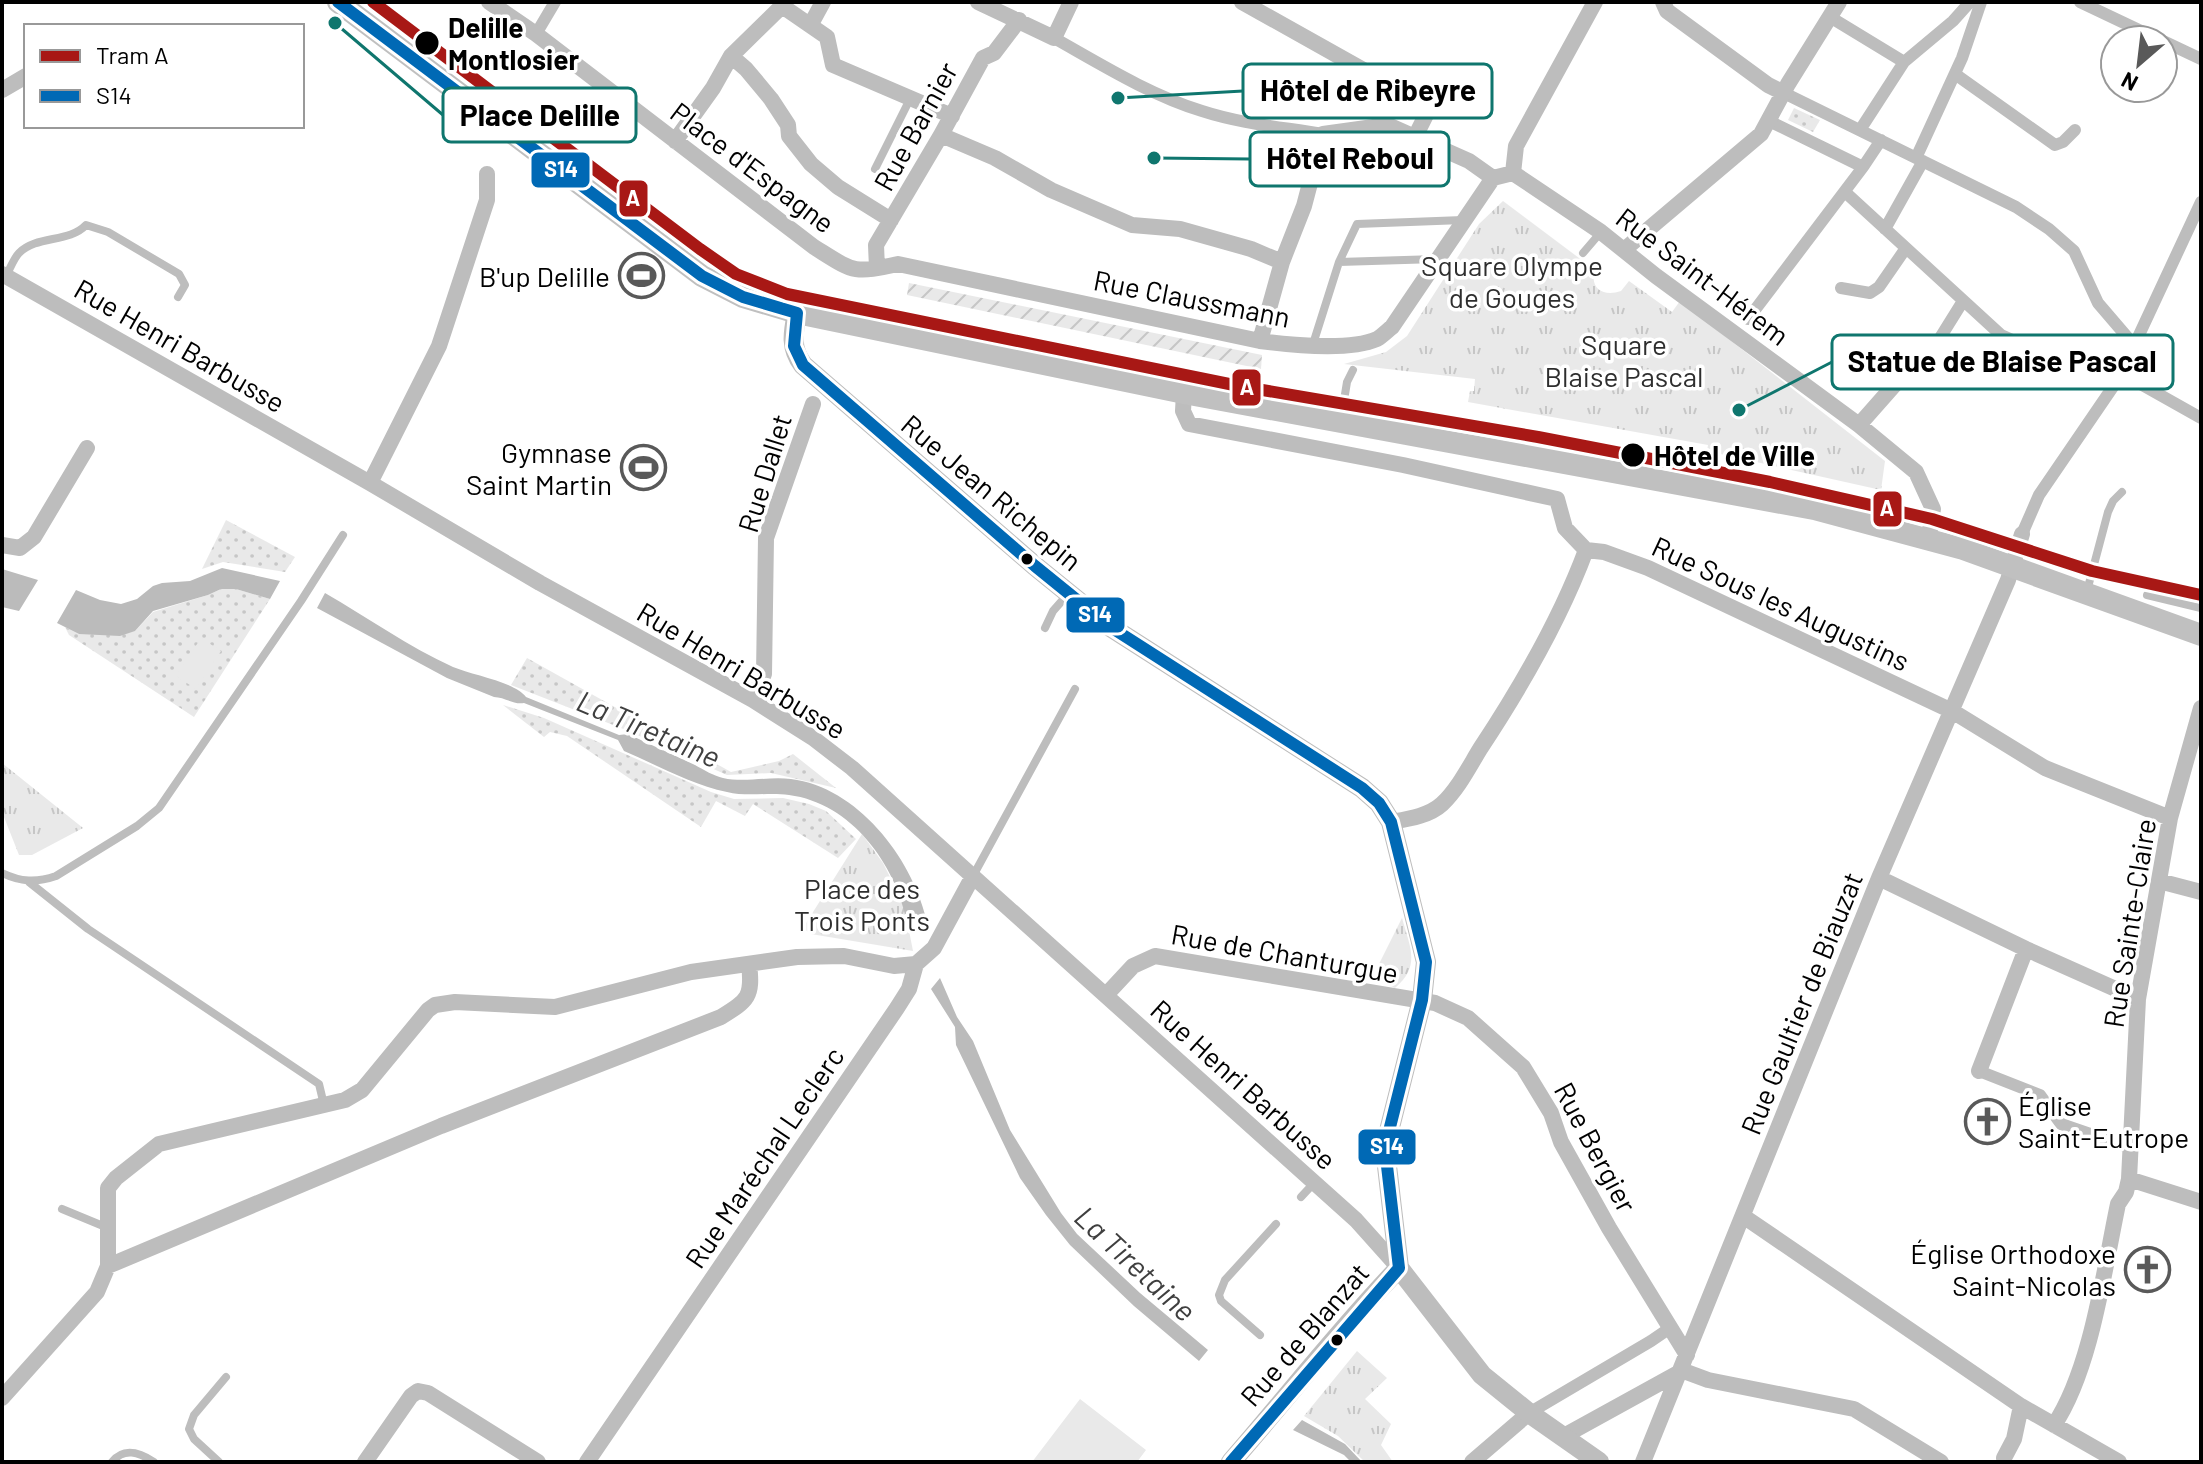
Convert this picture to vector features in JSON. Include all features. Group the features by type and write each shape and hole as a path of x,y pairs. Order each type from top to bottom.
{"main road":[{"path":"338,2 702,276 743,297 797,313 1184,393 1814,509 1929,538 2201,635"}],"street":[{"name":"Place d'Espagne","path":"489,2 536,34 814,247 847,267 862,272 877,268"},
{"path":"536,34 555,2"},
{"path":"811,24 823,2"},
{"path":"978,2 1019,20 1136,83 1203,112 1260,126 1323,134 1388,125 1469,161 1493,178 1513,173 1516,146 1595,2"},
{"path":"1054,38 1071,2"},
{"path":"1242,2 1383,81 1428,111 1415,137"},
{"path":"1663,2 1667,11 1768,85 1786,88 1860,130 2023,211 2074,251 2098,303 2134,345"},
{"path":"1625,249 1765,128 1839,2"},
{"path":"1860,130 1904,62 1953,21 1970,2"},
{"path":"1885,229 1955,74 1981,2"},
{"path":"2080,2 2126,24"},
{"path":"675,141 705,101 731,56 781,4 827,37 833,65 952,116"},
{"path":"1830,17 1904,62"},
{"name":"Rue Barnier","path":"877,268 876,245 983,58 994,53 1019,20"},
{"path":"2179,49 2201,59"},
{"path":"731,56 771,99 788,125 789,136 811,164 838,187 891,220"},
{"path":"1955,74 2055,145 2075,130"},
{"path":"2,90 24,77"},
{"path":"1765,128 1860,165"},
{"path":"1260,341 1282,262 1304,206 1323,134"},
{"path":"941,135 995,158 1051,190 1132,225 1180,229 1251,249 1282,262"},
{"path":"1748,319 1841,196 1878,138"},
{"name":"Rue Saint-Hérem","path":"1513,173 1625,249 1656,276 1859,425 1916,472 1933,509 1929,538"},
{"path":"370,483 439,346 487,200 487,174"},
{"name":"Rue Claussmann","path":"877,268 898,264 1260,341 1357,344 1379,338 1392,327 1493,178"},
{"path":"1841,196 1885,229 2001,335 2030,348 2120,376 2201,418"},
{"path":"2022,534 2039,495 2120,376 2201,202"},
{"path":"1841,288 1870,293 1879,287 1906,248"},
{"name":"Rue Henri Barbusse","path":"4,275 540,583 753,700 813,738 852,768 1315,1182 1356,1220 1399,1268"},
{"path":"1859,425 1927,348 1939,347 1963,301"},
{"name":"Rue Jean Richepin","path":"797,313 793,343 795,354 803,365 1068,593 1135,644 1362,788 1379,803 1391,822"},
{"path":"1184,393 1183,411 1189,424 1403,465 1557,499 1565,528 1586,550 1573,585 1511,701 1453,792 1440,806 1421,815 1391,822"},
{"name":"Rue Dallet","path":"753,700 764,674 766,538 813,404"},
{"path":"2,545 20,548 34,537 87,448"},
{"name":"Rue Gaultier de Biauzat","path":"1643,1462 1879,878 2008,580 2022,534"},
{"name":"Rue Sous les Augustins","path":"1586,550 1604,552 1648,568 1952,711 2045,768 2170,818"},
{"name":"Rue Sainte-Claire","path":"2054,1425 2067,1406 2085,1353 2118,1204 2126,1192 2129,1179 2138,999 2170,818 2201,708"},
{"name":"Rue de Blanzat","path":"1231,1462 1298,1385 1340,1330 1399,1268 1387,1166 1387,1139 1422,1000 1426,962 1391,822"},
{"name":"Rue Maréchal Leclerc","path":"587,1462 897,1008 909,989 916,964 934,948 973,876"},
{"path":"1879,878 2138,999"},
{"path":"2159,881 2201,892"},
{"path":"2026,949 1979,1071 2040,1095 2061,1124 2131,1148"},
{"path":"2,1398 97,1292 108,1266 108,1188 116,1178 159,1144 345,1100 362,1090 435,1005 455,1002 555,1007 691,972 797,957 844,956 894,966 916,964"},
{"name":"Rue de Chanturgue","path":"1106,995 1133,966 1155,956 1422,1000"},
{"path":"108,1266 441,1126 721,1017 743,1003 750,993 746,964"},
{"name":"Rue Bergier","path":"1422,1000 1468,1018 1523,1067 1551,1113 1561,1142 1609,1228 1670,1328 1683,1366"},
{"path":"2129,1179 2201,1202"},
{"path":"1743,1216 2021,1406 2119,1462"},
{"path":"1399,1268 1482,1375 1529,1413 1599,1462"},
{"path":"1472,1462 1529,1413 1670,1328"},
{"path":"1562,1437 1683,1366 1708,1380 1854,1409 1941,1462"},
{"path":"365,1462 411,1396 418,1391 428,1393 538,1462"},
{"path":"2002,1461 2014,1439 2021,1406"}],"lane":[{"path":"875,169 910,98"},
{"path":"1313,344 1339,262 1357,224 1464,220"},
{"path":"4,275 20,252 78,233 86,225 108,232 179,274 185,285 178,297"},
{"path":"1583,253 1601,232"},
{"path":"1339,262 1437,259"},
{"path":"1340,423 1347,382 1353,370"},
{"path":"2086,593 2108,512 2122,492"},
{"path":"29,882 56,876 137,826 159,808 343,535"},
{"path":"1045,628 1053,611 1068,593"},
{"path":"2147,595 2201,608"},
{"path":"973,876 1075,689"},
{"path":"2,873 29,882 88,929 319,1084 324,1105"},
{"path":"1301,1197 1315,1182"},
{"path":"62,1209 108,1228"},
{"path":"1260,1335 1221,1301 1220,1288 1276,1224"},
{"path":"219,1462 194,1439 189,1429 194,1415 226,1377"},
{"path":"112,1462 122,1452 133,1452 154,1462"}],"green space":[{"path":"1794,108 1820,120 1813,132 1788,120"},
{"name":"Square Blaise Pascal","path":"1503,201 1595,270 1594,282 1599,290 1609,293 1621,291 1629,281 1672,312 1680,301 1885,461 1881,490 1707,451 1708,445 1468,402 1470,391 1474,391 1475,379 1344,364 1386,352 1407,336 1479,224"},
{"path":"909,283 1262,355 1261,369 907,295"},
{"path":"226,520 295,557 285,572 223,562 202,569"},
{"path":"221,589 236,589 270,599 194,717 69,635 65,627 79,634 135,631 153,612"},
{"path":"201,638 221,651 196,689 176,676"},
{"path":"527,658 731,772 779,761 793,754 836,788 771,773 727,775 626,730 511,685"},
{"path":"503,705 544,718 711,792 734,799 783,798 809,804 826,811 856,839 838,858 753,804 745,816 716,801 701,827 567,736 550,732 544,737"},
{"path":"2,763 83,828 32,855 19,855 2,812"},
{"name":"Place des Trois Ponts","path":"862,834 883,863 904,905 913,951 811,934 803,928"},
{"path":"1402,918 1411,964 1395,988 1372,978"},
{"path":"1357,1351 1387,1378 1365,1399 1391,1424 1381,1445 1393,1462 1365,1462 1338,1436 1304,1416"},
{"path":"1080,1399 1146,1450 1137,1462 1032,1462"}],"shaded area":[{"path":"222,568 280,581 270,599 236,589 221,589 153,611 135,631 120,636 79,634 57,623 76,590 100,600 121,604 137,599 153,586 190,581"},
{"path":"2,569 38,580 19,611 2,607"},
{"path":"325,593 453,667 513,687 526,697 619,735 628,734 716,776 740,780 791,779 815,785 838,796 859,810 894,849 919,895 926,918 907,923 893,879 881,859 851,823 832,810 811,800 789,795 735,793 701,785 624,751 618,740 524,703 494,697 447,678 317,608"},
{"path":"940,978 957,1017 973,1041 1010,1130 1061,1213 1077,1234 1140,1293 1208,1350 1199,1361 1134,1306 1070,1245 1020,1178 956,1045 955,1027 931,989"},
{"path":"1302,1420 1345,1444 1362,1462 1351,1462 1344,1455 1293,1430"}],"tram line":[{"name":"A","path":"373,2 700,249 736,274 787,294 1239,386 1538,437 1770,482 1932,519 2092,571 2201,595"}],"transit line":[{"name":"S14","path":"338,2 702,276 743,297 797,313"},
{"name":"S14","path":"797,313 794,346 803,365 1035,566 1109,626 1362,788 1379,803 1391,822 1426,962 1422,1000 1387,1139 1387,1166 1399,1268 1231,1462"}],"place":[{"name":"Place Delille","path":"335,23"},
{"name":"Delille Montlosier","path":"427,43"},
{"name":"Hôtel de Ribeyre","path":"1118,98"},
{"name":"Hôtel Reboul","path":"1154,158"},
{"name":"B'up Delille","path":"641,276"},
{"name":"Statue de Blaise Pascal","path":"1739,410"},
{"name":"Hôtel de Ville","path":"1633,455"},
{"name":"Gymnase Saint Martin","path":"643,468"},
{"name":"Église Saint-Eutrope","path":"1987,1121"},
{"name":"Église Orthodoxe Saint-Nicolas","path":"2147,1269"}],"park label":[{"name":"Square Olympe de Gouges","path":"1512,281"}],"water label":[{"name":"La Tiretaine","path":"649,728"},
{"name":"La Tiretaine","path":"1136,1263"}]}
